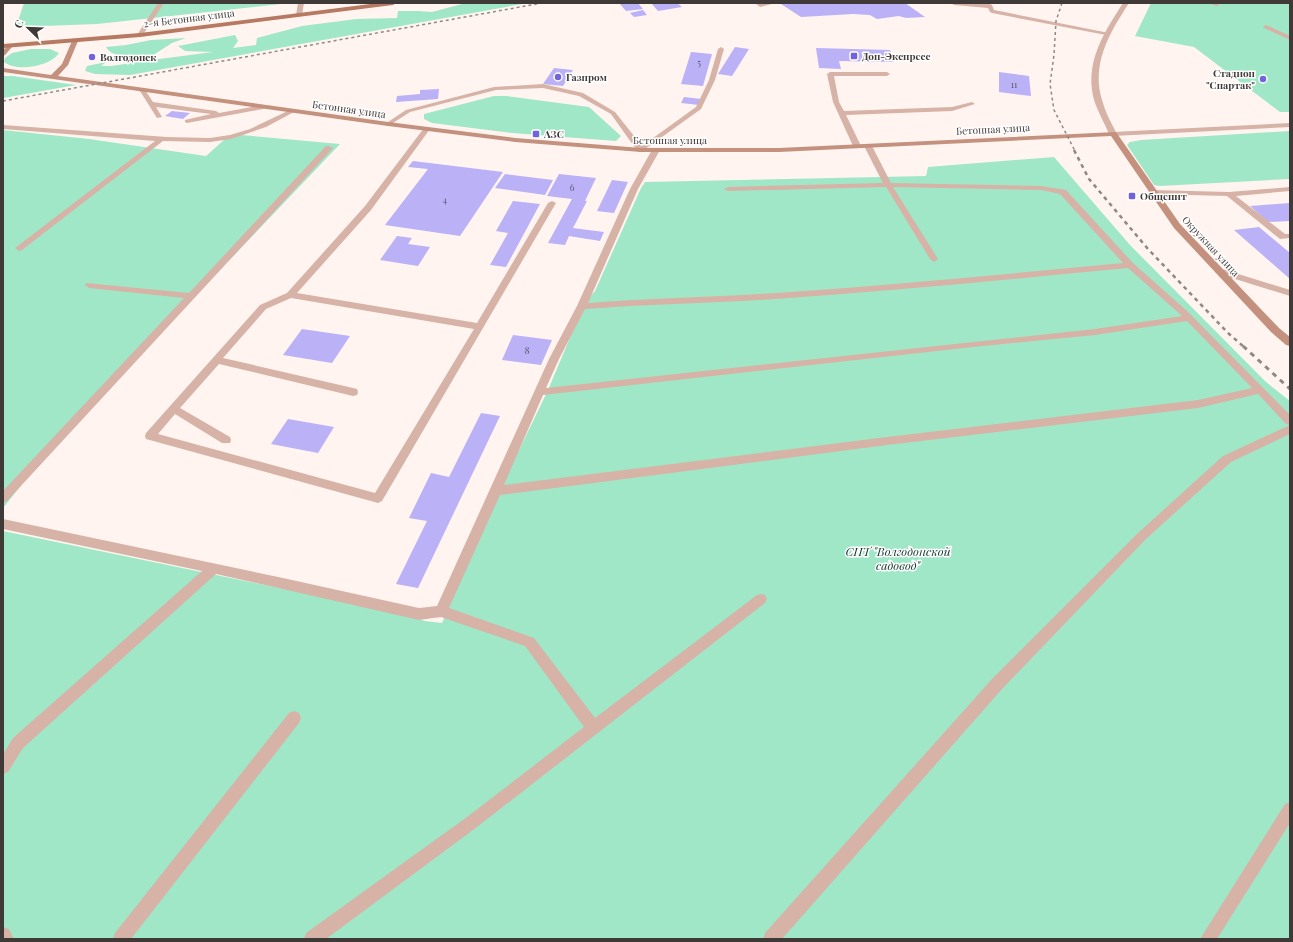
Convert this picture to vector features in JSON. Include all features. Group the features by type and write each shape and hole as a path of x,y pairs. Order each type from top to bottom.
{"main road":[{"name":"2-я Бетонная улица","path":"5,46 140,35 394,3"},
{"path":"54,76 65,65 75,41"},
{"path":"3,54 5,46"},
{"name":"Бетонная улица","path":"3,70 54,76 143,91 426,129 515,140 641,150 779,150 1113,134"},
{"name":"Окружная улица","path":"1113,134 1177,226 1275,330 1290,343"}],"street":[{"name":"Окружная улица","path":"1113,134 1099,102 1095,80 1097,56 1106,33 1126,3"},
{"name":"Бетонная улица","path":"1113,134 1290,125"}],"lane":[{"path":"140,35 161,3"},
{"path":"299,15 301,3"},
{"path":"758,3 760,5 773,3"},
{"path":"954,3 990,6 992,11 1106,33"},
{"path":"1210,3 1217,4"},
{"path":"1266,27 1290,38"},
{"path":"388,124 408,111 496,88 542,86 581,94 613,113 641,150 699,108 712,80 721,49"},
{"path":"857,146 836,102 830,74 887,74"},
{"path":"143,91 159,117"},
{"path":"151,104 227,115"},
{"path":"842,113 952,109 972,104"},
{"path":"187,122 263,107"},
{"path":"3,128 87,132 162,139 211,140 253,130 279,120 292,111"},
{"path":"426,129 368,208 290,295 262,307 150,436 378,498 552,203"},
{"path":"18,248 162,139"},
{"path":"868,146 888,185 934,260"},
{"path":"3,498 329,148"},
{"path":"441,610 541,392 554,359 582,306 634,189 656,150"},
{"path":"728,189 888,185 1041,188 1063,192 1130,265 1189,318 1290,421"},
{"path":"1152,192 1229,194 1290,189"},
{"path":"1229,194 1283,237 1290,236"},
{"path":"582,306 648,301 774,296 882,288 1130,265"},
{"path":"1219,271 1290,293"},
{"path":"89,285 191,296"},
{"path":"290,295 480,327"},
{"path":"541,392 1095,332 1189,318"},
{"path":"216,360 353,392"},
{"path":"496,491 517,486 1198,404 1260,390"},
{"path":"174,409 226,440"},
{"path":"771,939 997,684 1142,536 1227,459 1290,429"},
{"path":"3,524 419,614 441,610 529,642 594,728"},
{"path":"3,767 18,743 213,569"},
{"path":"312,939 472,822 761,599"},
{"path":"121,939 294,718"},
{"path":"1208,939 1290,808"},
{"path":"3,935 6,939"}],"green space":[{"path":"24,3 290,3 97,24 16,27"},
{"path":"528,3 130,75 95,74 85,71 87,66 106,62 101,66 132,63 135,58 112,53 106,47 151,40 186,38 172,43 144,61 213,52 185,51 178,46 235,35 238,41 233,48 256,45 257,38 302,26 356,19 397,18 398,11 432,12 462,4"},
{"name":"Стадион \"Спартак\"","path":"1151,3 1290,3 1290,112 1280,112 1194,47 1135,36"},
{"path":"31,49 50,49 59,53 55,58 41,65 16,67 4,62 5,58 12,53"},
{"path":"3,76 13,76 76,85 3,98"},
{"path":"494,96 506,96 589,107 621,136 616,141 512,133 432,123 424,119 424,114"},
{"path":"3,130 89,139 206,156 225,139 241,135 340,144 56,442 3,508"},
{"path":"1290,131 1290,179 1160,186 1154,185 1127,145 1130,142 1141,140"},
{"name":"СНТ \"Волгодонской садовод\"","path":"1054,157 1130,245 1266,382 1290,401 1290,939 3,939 3,531 400,613 425,621 442,623 495,500 548,390 585,302 595,291 645,182 926,176 928,167"}],"building":[{"path":"619,3 638,3 643,9 626,11"},
{"path":"651,3 677,3 682,7 658,11"},
{"path":"905,3 925,17 906,18 899,16 877,19 870,15 853,14 801,17 781,4"},
{"path":"643,10 647,15 634,17 630,13"},
{"path":"735,47 749,49 732,76 718,74"},
{"name":"Дон-Экспресс","path":"816,48 890,50 894,62 839,61 841,69 819,68"},
{"path":"691,52 712,54 703,86 681,84"},
{"name":"Газпром","path":"554,68 573,70 563,86 543,84"},
{"path":"999,72 1029,76 1031,96 999,92"},
{"path":"439,89 438,99 396,102 397,96 420,94 420,90"},
{"path":"684,97 701,99 699,105 681,103"},
{"path":"172,111 190,113 183,119 165,116"},
{"path":"413,161 503,172 460,236 385,225 428,169 408,167"},
{"path":"505,174 553,180 545,195 495,188"},
{"path":"559,174 596,178 585,201 587,201 573,228 604,232 600,241 569,236 565,245 548,243 572,199 547,196"},
{"path":"612,180 628,182 614,213 597,211"},
{"path":"513,201 540,204 506,267 490,265 508,233 496,231"},
{"path":"1290,203 1290,221 1268,222 1250,206"},
{"path":"1259,227 1290,253 1290,279 1234,230"},
{"path":"397,236 412,238 408,244 430,247 418,266 380,260"},
{"path":"302,329 350,336 332,363 283,355"},
{"path":"513,335 552,340 541,365 502,360"},
{"path":"481,413 500,416 418,588 396,584 427,521 409,518 431,473 449,477"},
{"path":"288,419 334,427 318,453 271,444"}],"railway":[{"path":"3,101 542,3"},
{"path":"1062,3 1056,21 1054,55 1050,84 1054,110 1075,151"},
{"path":"1074,150 1089,179 1148,249 1228,333 1244,347"},
{"path":"1243,346 1290,389"}],"place":[{"name":"Дон-Экспресс","path":"854,56"},
{"name":"Волгодонск","path":"92,57"},
{"name":"Газпром","path":"558,77"},
{"name":"Стадион \"Спартак\"","path":"1263,79"},
{"name":"АЗС","path":"536,134"},
{"name":"Общепит","path":"1132,196"}]}
